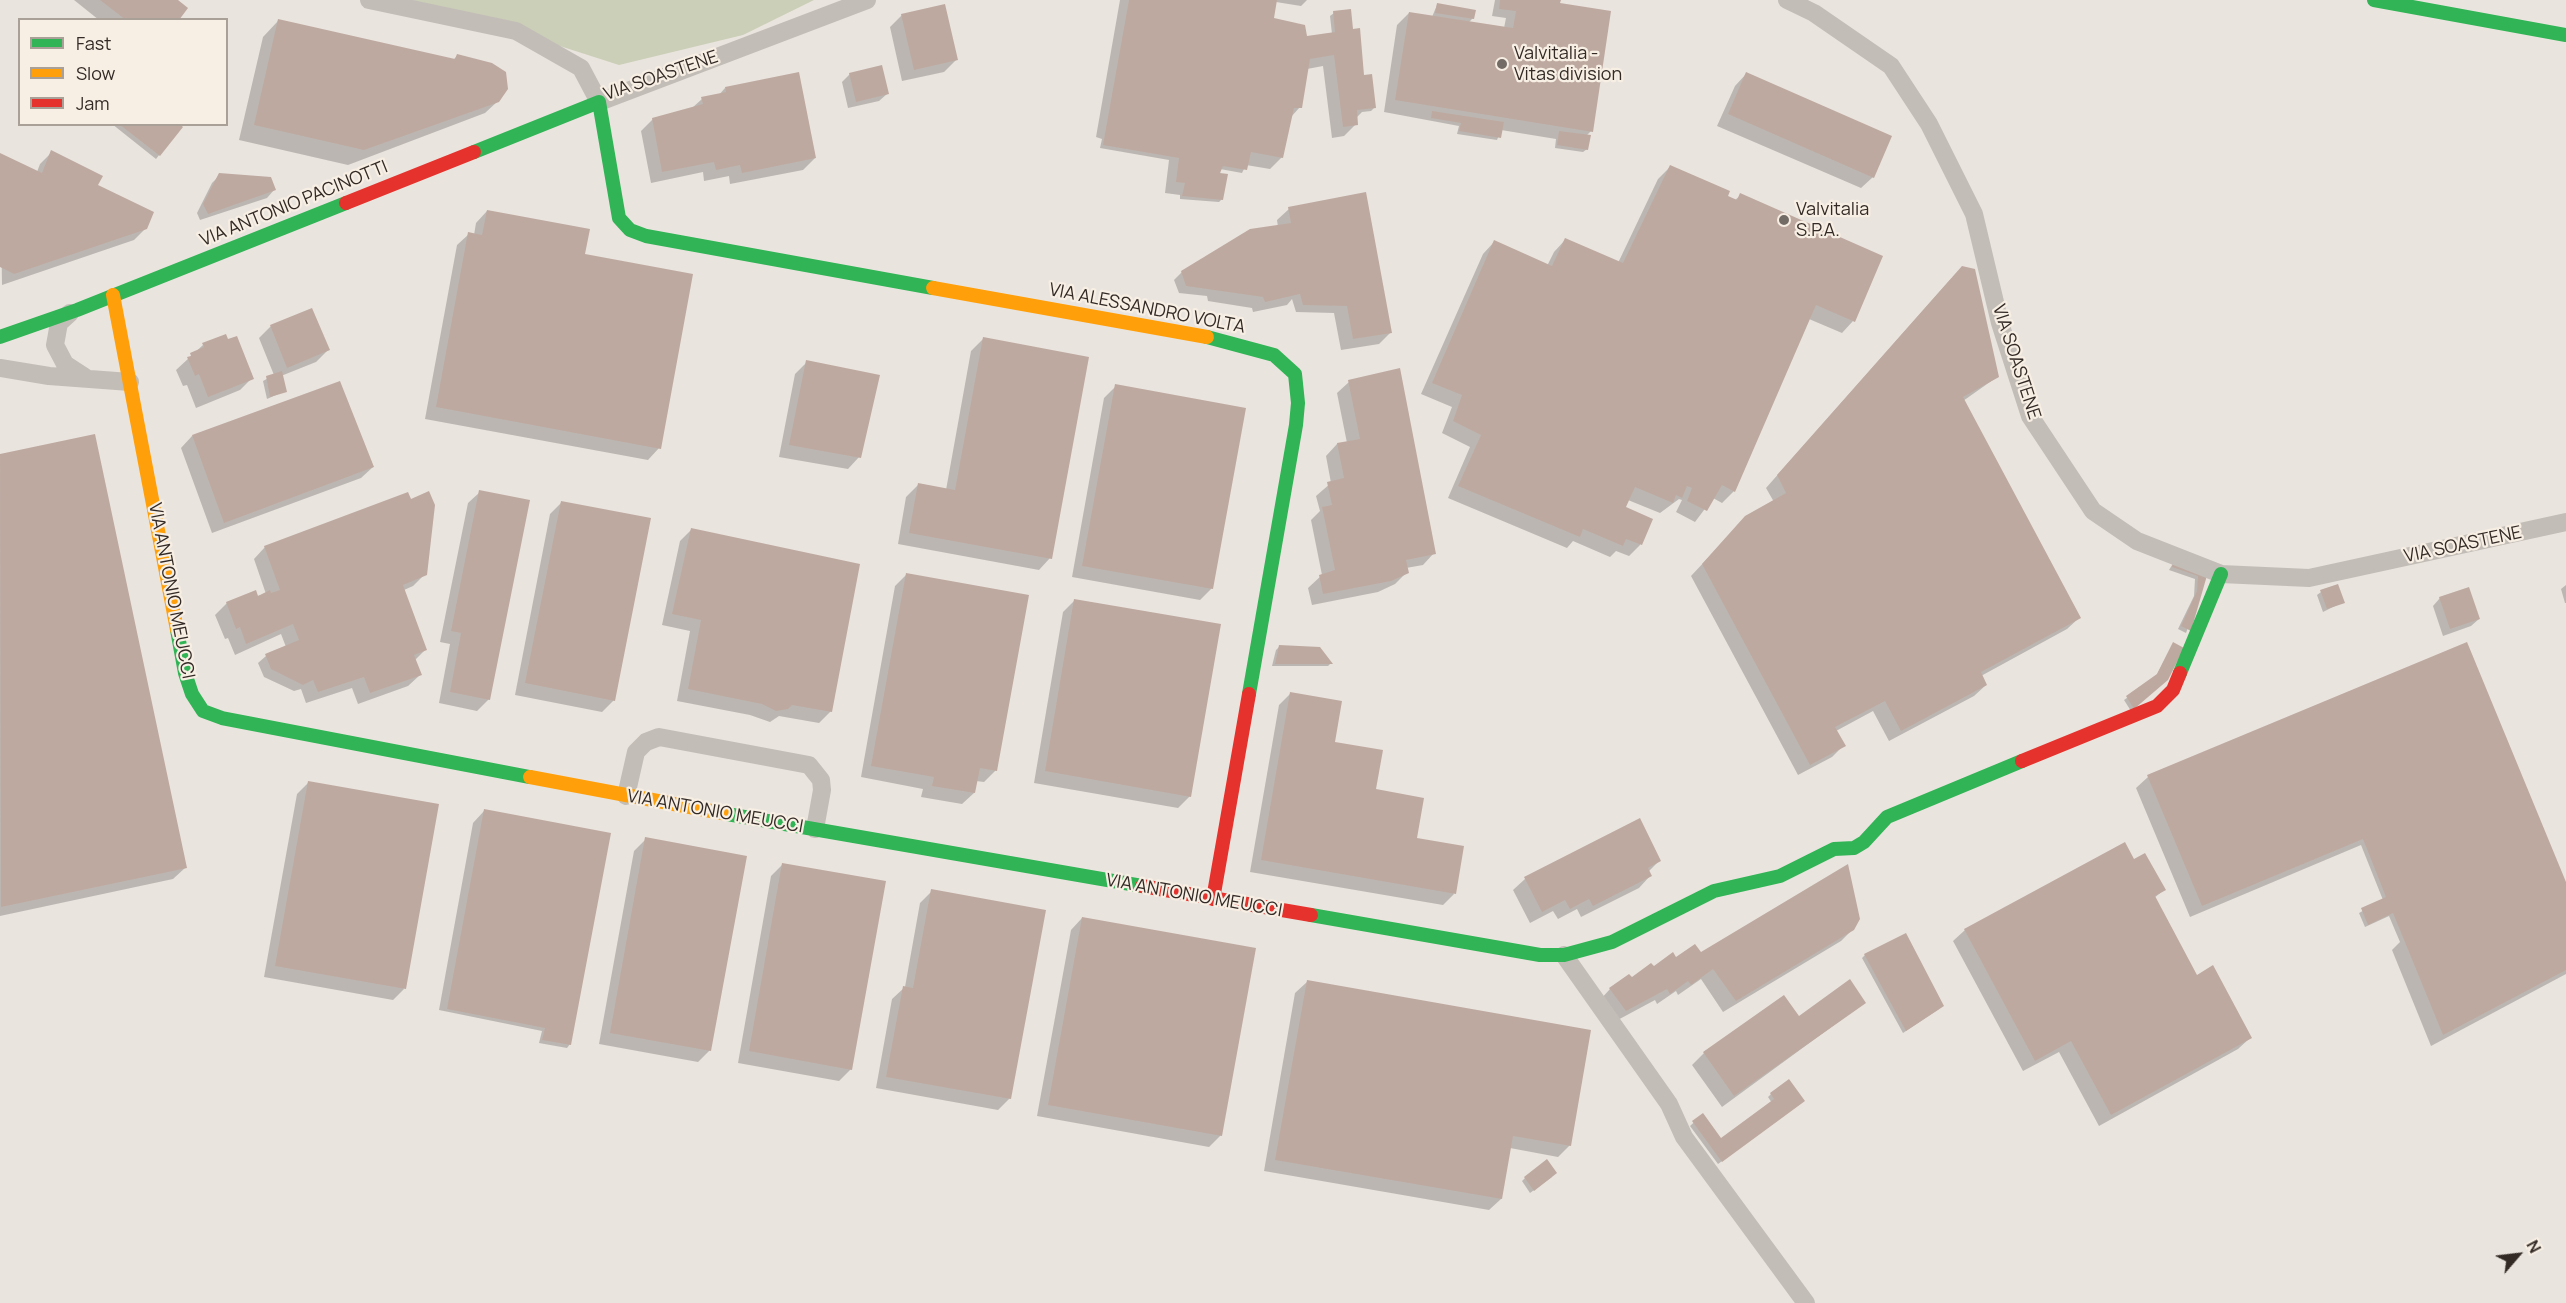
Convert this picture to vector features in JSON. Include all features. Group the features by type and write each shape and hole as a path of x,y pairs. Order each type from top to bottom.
{"main road":[{"path":"2374,0 2566,35"},
{"name":"VIA ANTONIO PACINOTTI","path":"0,337 77,310 600,102"},
{"name":"VIA ALESSANDRO VOLTA","path":"600,102 619,218 630,230 646,236 1225,340 1274,355 1294,374 1298,403 1296,425 1213,899"},
{"name":"VIA ANTONIO MEUCCI","path":"113,295 185,673 192,694 203,711 222,718 626,796 1540,955 1564,955 1612,942 1714,891 1780,876 1834,849 1854,848 1864,842 1887,817 2157,706 2173,690 2221,574"}],"street":[{"name":"VIA SOASTENE","path":"369,0 516,31 581,68 600,102 867,0"},
{"name":"VIA SOASTENE","path":"1787,0 1814,14 1891,66 1929,124 1974,214 2000,323 2030,416 2093,511 2138,541 2221,574 2309,578 2566,522"},
{"path":"77,310 67,315 59,323 55,345 66,364 87,379"},
{"path":"0,368 49,376 130,382"},
{"path":"626,796 636,752 646,742 659,737 809,765 821,780 822,790 815,829"},
{"path":"1564,955 1669,1104 1684,1137 1806,1303"}],"green space":[{"path":"409,0 814,0 743,35 619,65 432,5"}],"building":[{"path":"100,0 178,0 188,8 180,18 123,18"},
{"path":"1129,0 1277,0 1274,18 1305,25 1307,36 1335,32 1333,11 1351,9 1353,29 1360,28 1364,75 1372,74 1376,108 1357,110 1358,125 1343,127 1334,55 1310,59 1302,108 1294,108 1283,158 1251,152 1247,170 1223,166 1220,173 1228,174 1223,200 1182,196 1185,183 1176,182 1179,158 1103,145"},
{"name":"Valvitalia - Vitas division","path":"1500,0 1561,0 1560,3 1611,11 1593,132 1395,100 1409,12 1513,28 1516,11 1499,9"},
{"path":"1437,3 1476,10 1474,19 1435,13"},
{"path":"945,4 958,60 914,70 901,14"},
{"path":"278,19 455,59 457,54 492,63 506,72 508,89 499,102 364,150 254,125"},
{"path":"882,65 889,94 856,102 849,73"},
{"path":"799,72 816,158 742,173 740,165 716,170 714,162 662,172 652,118 703,104 701,97 726,92 725,87"},
{"path":"1746,72 1892,136 1874,178 1728,114"},
{"path":"1432,111 1504,122 1501,138 1459,131 1461,123 1431,118"},
{"path":"122,126 182,126 160,156"},
{"path":"1559,131 1591,135 1588,150 1557,145"},
{"path":"51,150 103,176 98,185 154,212 147,229 14,274 0,267 0,153 42,173"},
{"path":"1670,165 1730,191 1728,196 1737,200 1740,193 1883,256 1855,322 1816,305 1735,492 1722,485 1707,511 1687,501 1692,488 1687,486 1682,498 1676,495 1673,503 1635,487 1626,507 1653,519 1642,545 1626,539 1623,546 1583,529 1580,537 1458,486 1481,435 1453,421 1462,395 1432,383 1494,240 1552,266 1565,238 1623,263"},
{"path":"219,173 271,177 276,190 208,214 203,204"},
{"path":"1366,192 1392,333 1353,339 1347,306 1303,305 1300,294 1265,302 1263,297 1186,286 1181,271 1250,229 1291,223 1288,207"},
{"path":"487,210 590,229 585,254 693,274 661,449 436,407 468,232 482,235"},
{"path":"1962,266 1975,269 1999,377 1963,397 2081,618 1981,672 1987,685 1901,731 1885,701 1835,727 1846,746 1810,765 1702,564 1745,516 1786,493 1777,475"},
{"path":"312,308 330,350 287,368 270,325"},
{"path":"226,334 228,339 237,336 254,379 208,397 199,374 195,376 187,357 191,356 190,353 204,347 202,343"},
{"path":"983,337 1089,357 1052,559 909,533 918,483 955,490"},
{"path":"806,360 880,375 861,458 789,445"},
{"path":"1400,368 1436,554 1406,560 1409,573 1391,581 1323,594 1319,575 1335,570 1322,507 1332,505 1327,482 1344,478 1337,443 1360,439 1348,380"},
{"path":"282,371 287,392 270,397 266,376"},
{"path":"340,381 374,467 224,523 192,435"},
{"path":"1115,384 1246,408 1213,589 1082,566"},
{"path":"95,434 187,868 1,907 0,454"},
{"path":"479,490 530,500 490,700 450,692 461,633 451,631"},
{"path":"429,491 435,505 427,575 403,585 427,650 414,655 422,675 370,693 364,677 318,692 313,680 303,685 271,669 265,654 299,640 293,624 246,644 240,627 236,629 226,602 256,590 258,596 270,590 271,593 280,590 264,546 408,492 411,499"},
{"path":"561,501 651,518 615,701 525,683"},
{"path":"691,528 860,564 832,712 792,705 788,709 776,711 762,704 688,689 701,620 672,614"},
{"path":"2173,560 2208,572 2191,631 2181,626 2197,591 2198,576 2172,567"},
{"path":"906,573 1029,595 997,771 980,768 975,793 932,786 934,777 871,766"},
{"path":"2338,584 2345,603 2327,609 2320,590"},
{"path":"2469,587 2480,619 2450,629 2439,597"},
{"path":"1074,599 1221,624 1191,797 1045,771"},
{"path":"2173,642 2184,648 2168,680 2134,709 2126,696 2157,674"},
{"path":"2467,642 2566,882 2566,970 2443,1035 2393,913 2368,925 2361,908 2386,897 2363,839 2202,906 2147,775"},
{"path":"1279,645 1320,647 1333,664 1275,664"},
{"path":"1290,692 1342,701 1335,742 1383,750 1376,789 1424,798 1417,838 1464,846 1456,894 1261,860"},
{"path":"308,781 439,804 406,989 275,966"},
{"path":"484,809 611,833 571,1045 542,1040 545,1028 447,1009"},
{"path":"1640,818 1661,861 1648,868 1652,876 1593,906 1589,899 1570,909 1565,900 1542,912 1524,877"},
{"path":"645,837 747,856 711,1051 610,1033"},
{"path":"2125,842 2134,859 2145,853 2166,890 2155,896 2197,975 2213,965 2252,1038 2111,1115 2071,1041 2035,1061 1964,929"},
{"path":"782,863 886,881 852,1070 749,1051"},
{"path":"1848,864 1860,919 1854,930 1736,1001 1713,969 1691,985 1688,981 1670,994 1667,989 1626,1011 1609,988 1629,974 1632,977 1651,963 1654,966 1673,952 1676,957 1695,944 1701,952"},
{"path":"931,889 1046,910 1011,1099 886,1077 903,986 913,988"},
{"path":"1082,917 1256,948 1222,1136 1048,1105"},
{"path":"1906,933 1944,1006 1906,1031 1864,954"},
{"path":"1850,979 1866,1003 1734,1096 1703,1052 1784,995 1799,1016"},
{"path":"1307,980 1591,1030 1571,1146 1513,1136 1502,1199 1275,1160"},
{"path":"1789,1079 1805,1101 1722,1162 1692,1121 1703,1113 1721,1138 1774,1099 1770,1093"},
{"path":"1547,1159 1557,1173 1534,1191 1524,1177"}],"traffic: fast":[{"path":"2374,0 2566,35"},
{"path":"474,152 599,102 619,218 630,230 646,236 933,288"},
{"path":"0,337 77,310 346,203"},
{"path":"1207,337 1274,355 1295,374 1298,403 1296,425 1249,694"},
{"path":"2180,673 2221,574"},
{"path":"177,630 185,673 192,694 203,711 222,718 530,777"},
{"path":"1311,915 1540,955 1564,955 1612,942 1714,891 1780,876 1834,849 1854,848 1864,842 1887,817 2022,761"},
{"path":"727,814 1142,886"}],"traffic: slow":[{"path":"933,288 1207,337"},
{"path":"113,295 177,630"},
{"path":"530,777 727,814"}],"traffic: jam":[{"path":"346,203 474,152"},
{"path":"2022,761 2157,706 2173,690 2180,673"},
{"path":"1213,899 1249,694"},
{"path":"1142,886 1311,915"}],"place":[{"name":"Valvitalia - Vitas division","path":"1502,64"},
{"name":"Valvitalia S.P.A.","path":"1784,220"}]}
